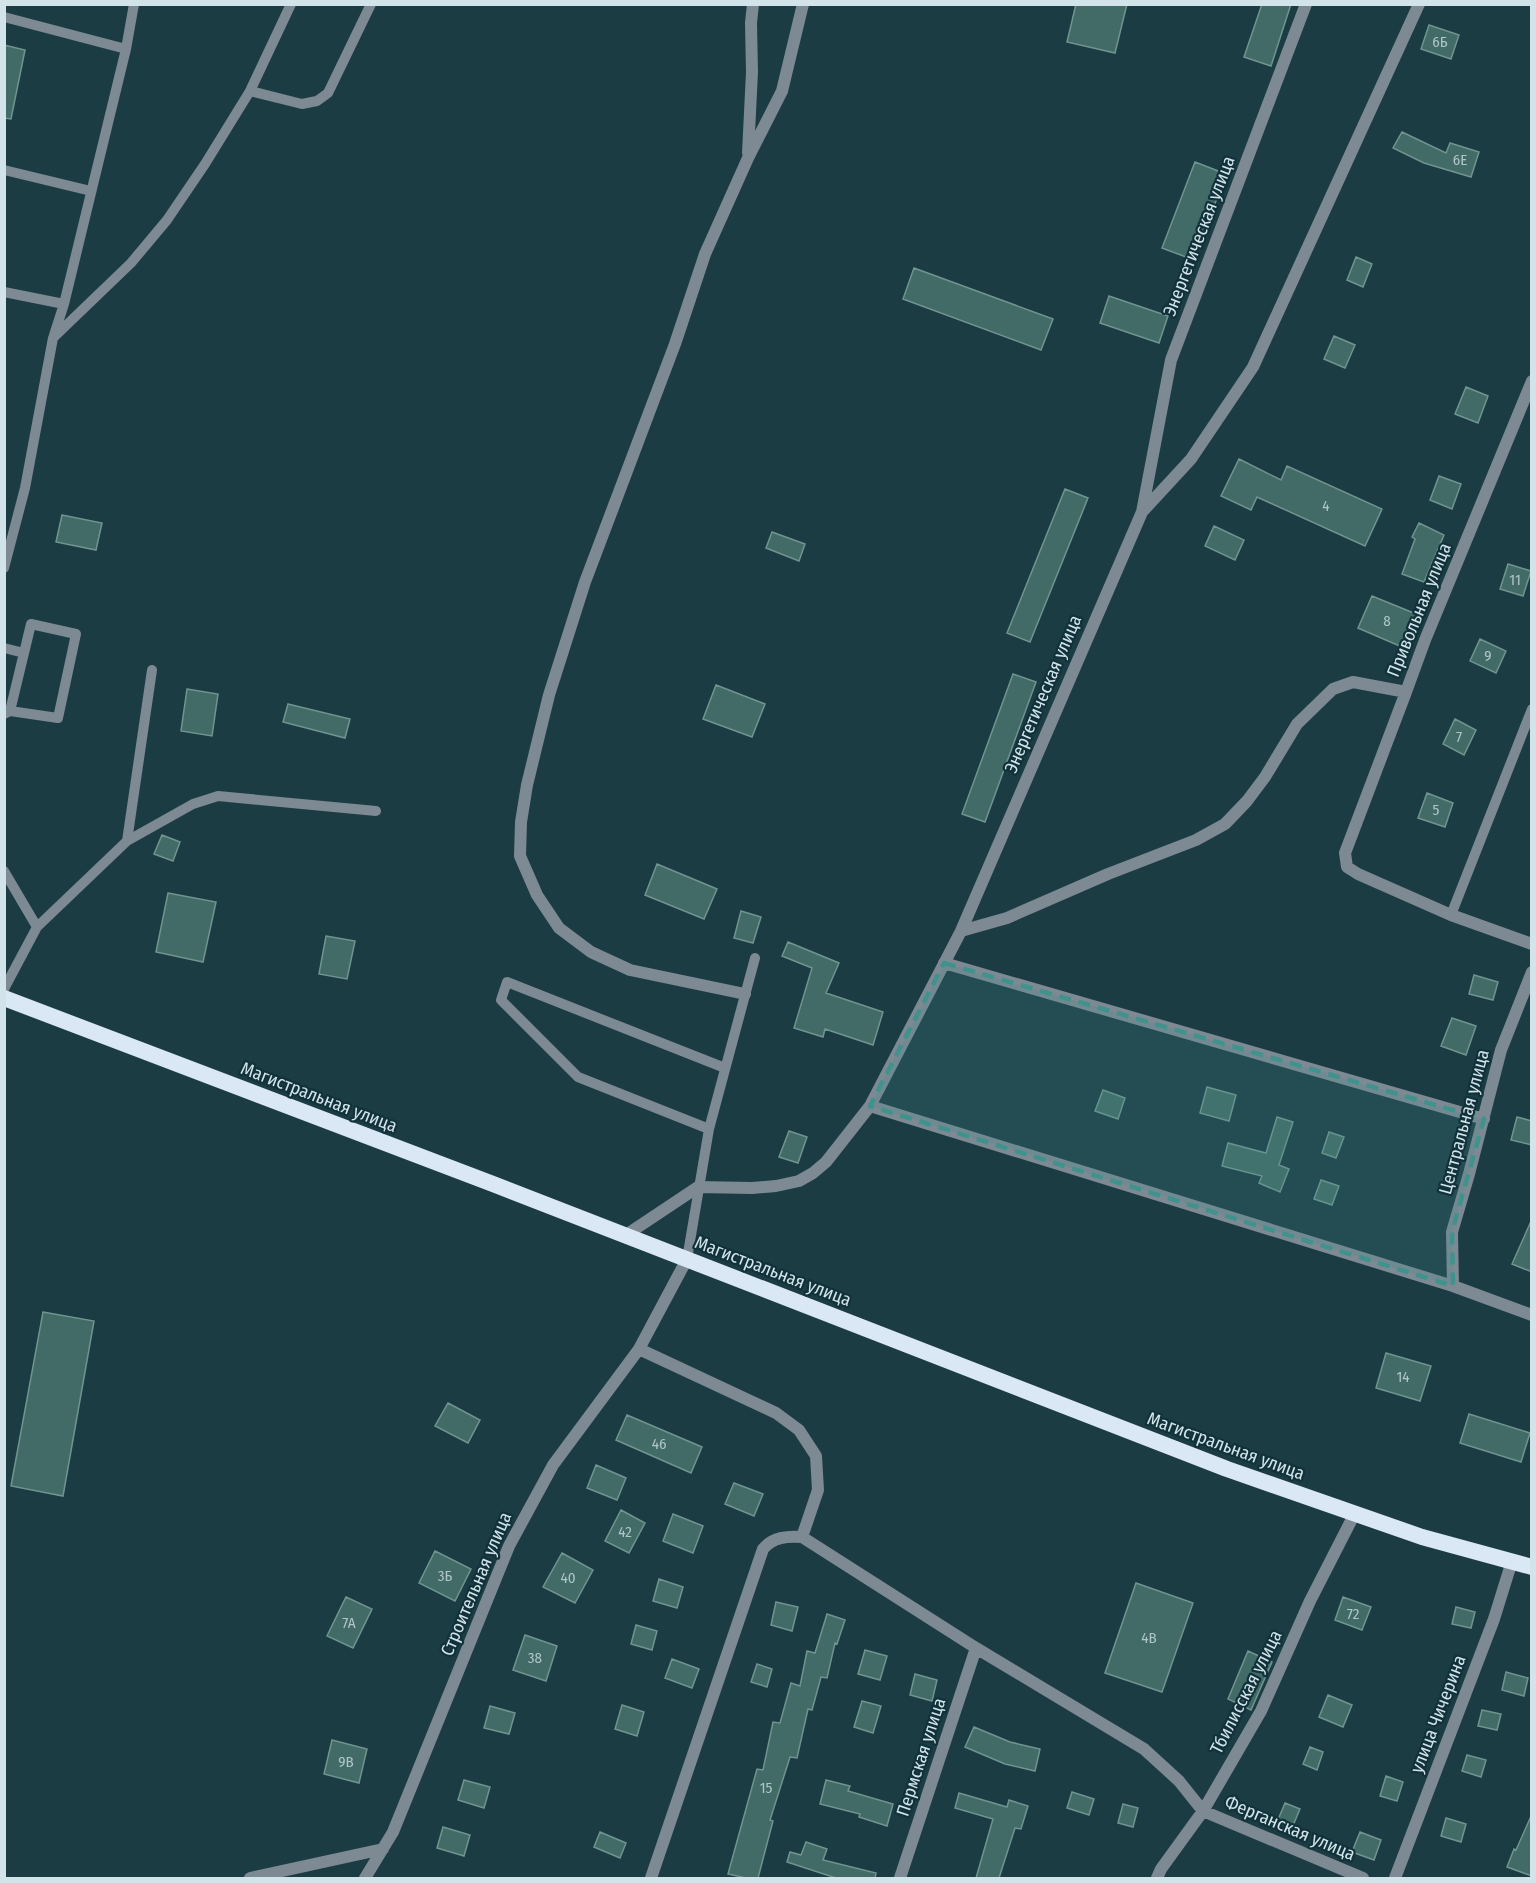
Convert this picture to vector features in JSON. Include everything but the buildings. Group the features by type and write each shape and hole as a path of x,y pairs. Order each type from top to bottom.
{"highway":[{"name":"Магистральная улица","path":"4,998 626,1235 1227,1469 1422,1537 1532,1567"}],"street":[{"path":"748,158 753,4"},
{"path":"745,994 630,970 591,952 559,928 537,895 520,856 521,822 527,785 549,695 581,593 670,355 705,254 748,158 782,91 803,4"},
{"name":"Энергетическая улица","path":"698,1187 776,1186 800,1181 826,1162 870,1106 961,931 1142,512 1171,360 1306,4"},
{"path":"1142,512 1191,459 1253,367 1419,4"},
{"name":"Привольная улица","path":"961,931 1007,918 1108,874 1196,840 1225,824 1247,801 1297,724 1333,689 1353,682 1406,692 1425,640 1532,381"},
{"path":"1406,692 1345,853 1344,859 1347,867 1451,915 1532,944"},
{"path":"944,963 1484,1119"},
{"name":"Центральная улица","path":"1453,1286 1452,1232 1501,1050 1532,972"},
{"path":"870,1106 1453,1286 1532,1315"},
{"path":"626,1235 698,1187"},
{"name":"Строительная улица","path":"365,1878 393,1832 509,1546 553,1465 639,1349 687,1259"},
{"path":"639,1349 776,1413 799,1430 816,1456 818,1490 802,1537"},
{"name":"Тбилисская улица","path":"1156,1878 1203,1811 1261,1711 1310,1601 1355,1513"},
{"path":"651,1878 763,1549 769,1542 791,1536 802,1537 976,1648 1144,1749 1179,1781 1203,1811"},
{"name":"улица Чичерина","path":"1395,1878 1494,1619 1512,1561"},
{"name":"Пермская улица","path":"900,1878 976,1648"},
{"name":"Ферганская улица","path":"1203,1811 1363,1878"},
{"path":"250,1878 383,1849"}],"lane":[{"path":"4,568 25,488 53,338 64,304 126,49 134,4"},
{"path":"53,338 131,263 167,220 250,91 291,4"},
{"path":"250,91 302,104 317,101 328,93 371,4"},
{"path":"4,17 126,49"},
{"path":"4,170 91,191"},
{"path":"4,292 64,304"},
{"path":"31,624 76,634 58,718 7,712 31,624"},
{"path":"4,648 24,653"},
{"path":"127,841 152,670"},
{"path":"1451,915 1532,709"},
{"path":"4,989 37,927 127,841 193,804 218,796 376,811"},
{"path":"4,871 37,927"},
{"path":"687,1259 709,1129 755,958"},
{"path":"709,1129 578,1077 501,1000 507,982 725,1068"}],"highlighted area":[{"path":"944,963 1484,1119 1452,1232 1453,1286 870,1106"}]}
